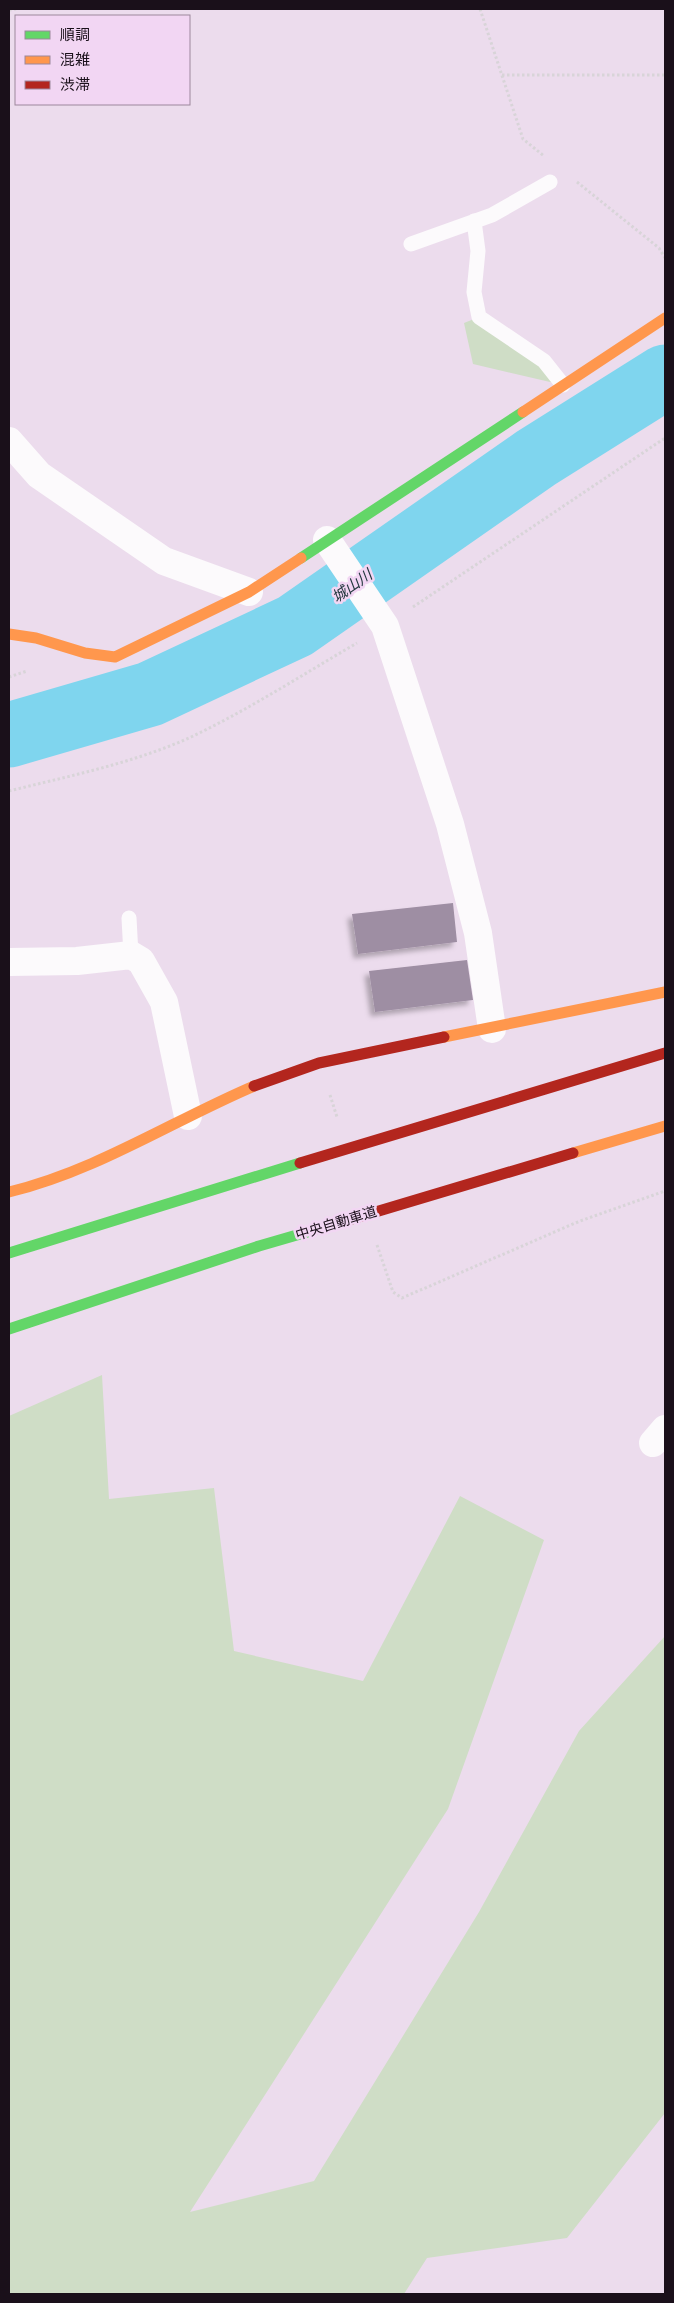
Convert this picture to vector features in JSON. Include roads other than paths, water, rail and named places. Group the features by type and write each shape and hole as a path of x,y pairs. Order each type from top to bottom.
{"main road":[{"path":"9,634 36,638 85,653 115,657 249,592 331,545 563,385 665,318"},
{"path":"9,1192 72,1174 188,1116 282,1074 310,1066 665,992"},
{"path":"9,1253 363,1143 665,1053"},
{"name":"中央自動車道","path":"9,1329 268,1244 556,1156 665,1126"}],"street":[{"path":"9,441 39,475 164,561 249,592"},
{"path":"331,545 382,623 455,842 478,933 492,1029"},
{"path":"9,962 78,961 130,955 141,961 164,1002 188,1116"}],"lane":[{"path":"411,244 492,215 550,182"},
{"path":"474,221 478,250 474,292 480,317 544,362 563,385"},
{"path":"129,918 130,955"}],"waterway":[{"name":"城山川","path":"9,735 150,694 295,626 536,458 665,377"}]}
